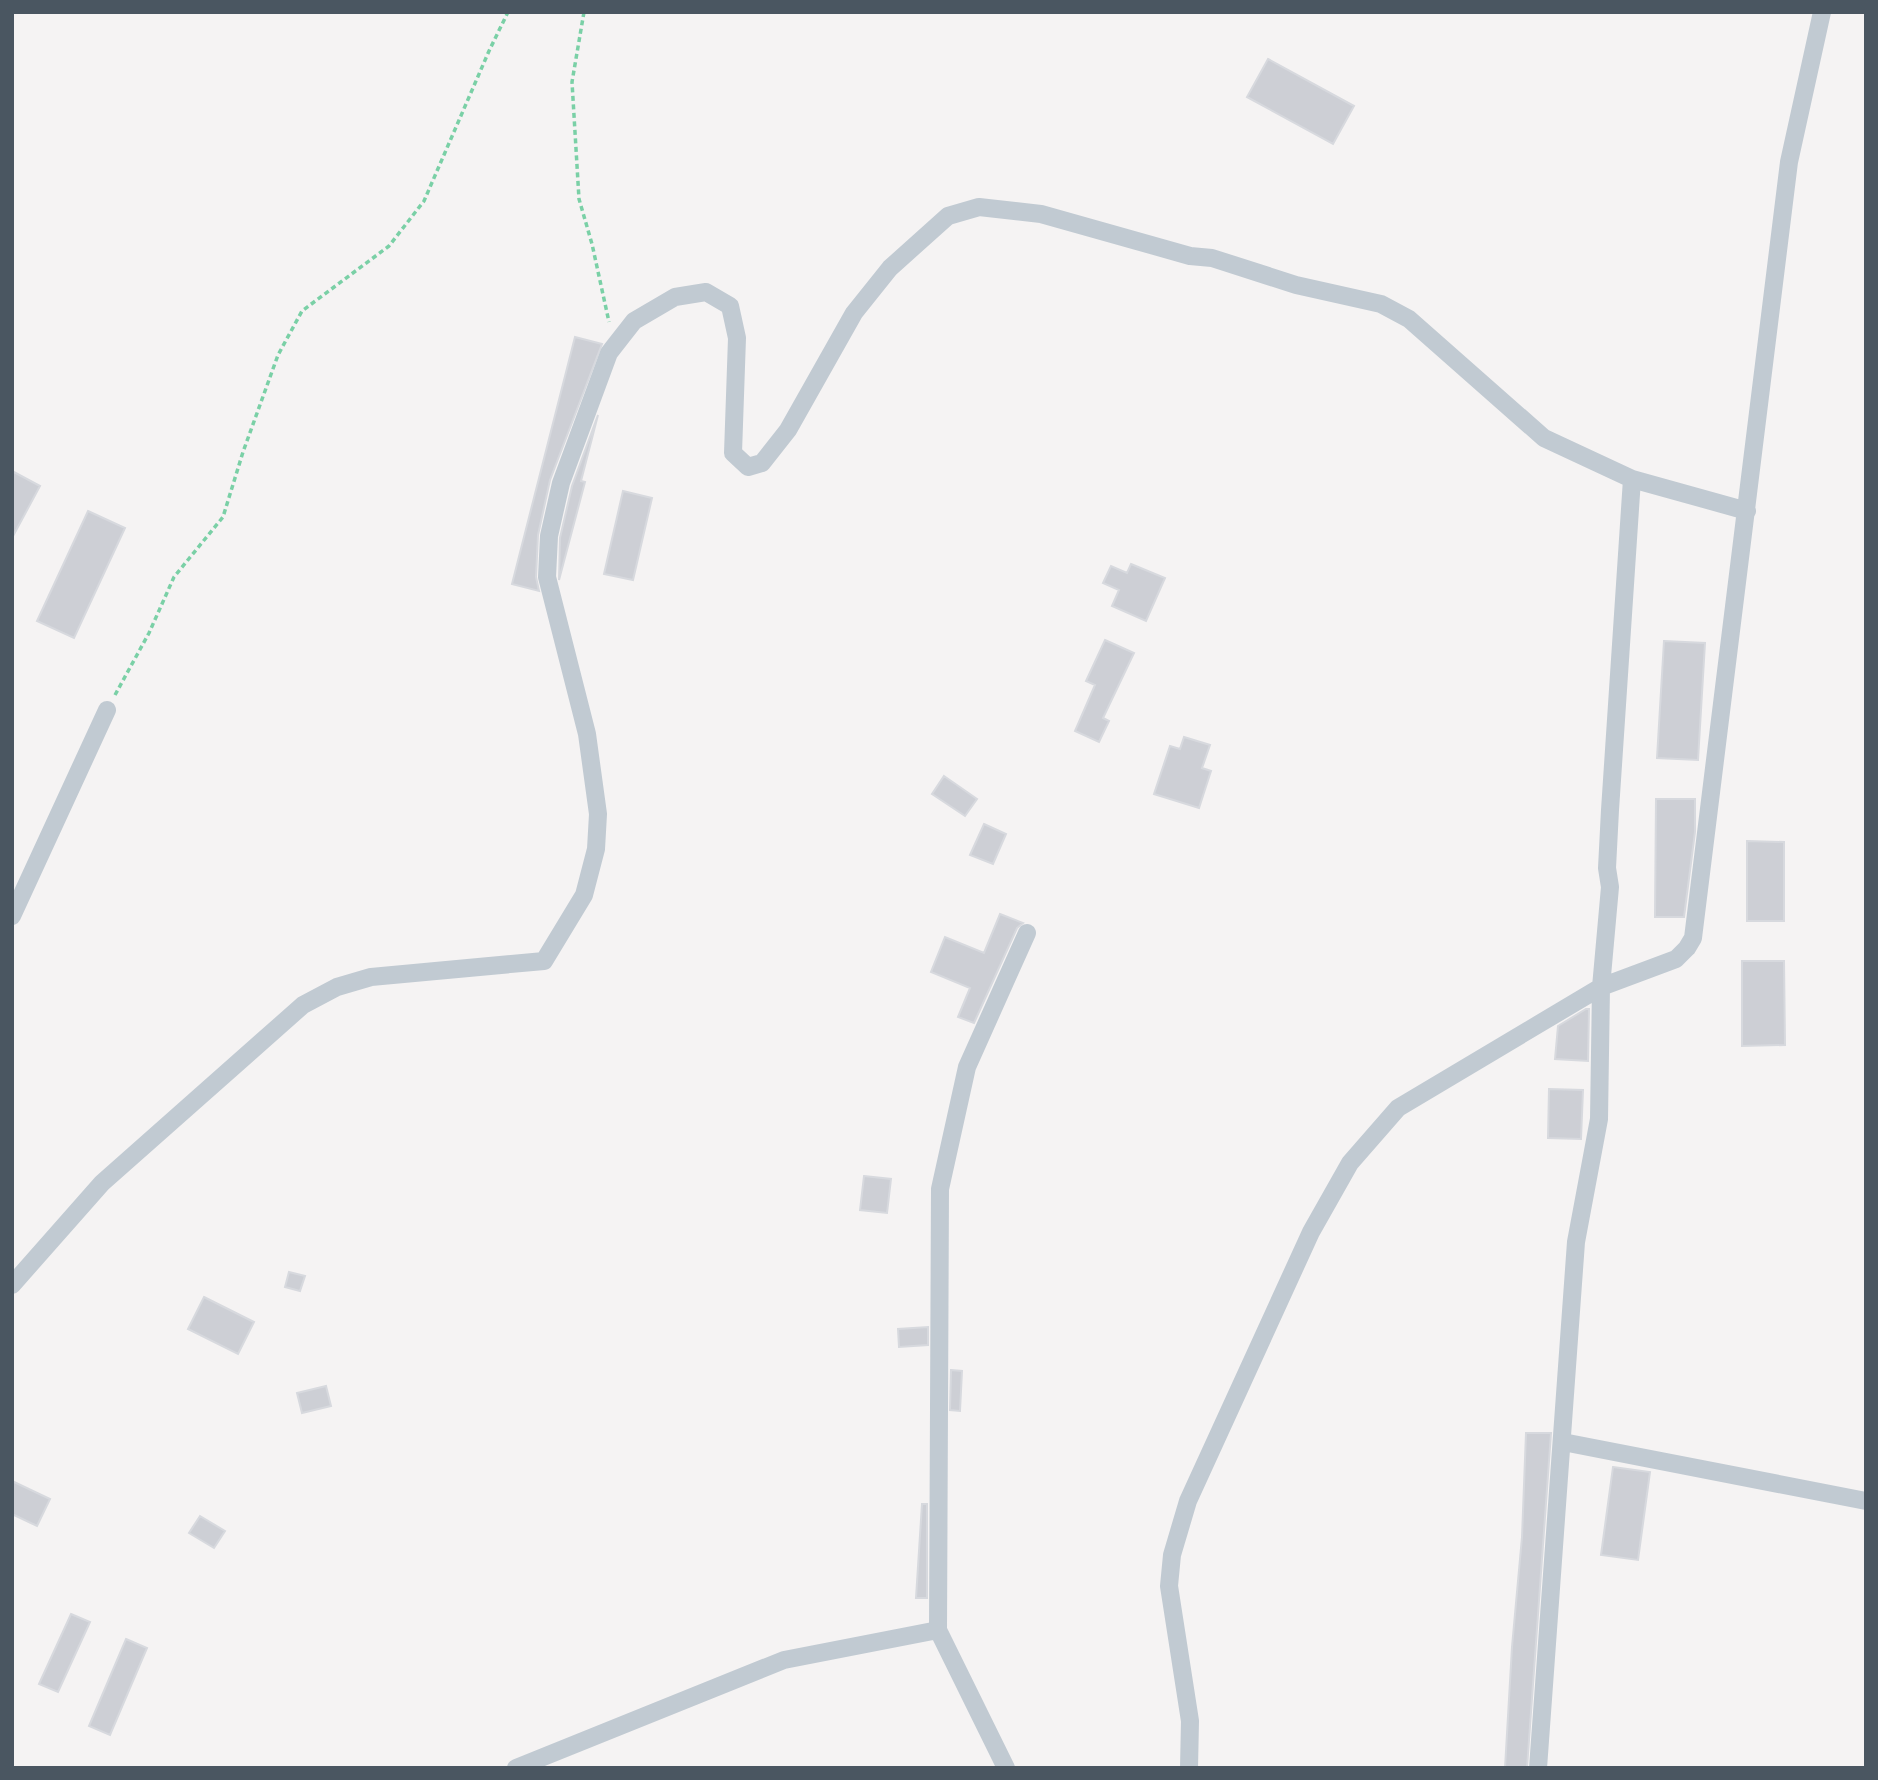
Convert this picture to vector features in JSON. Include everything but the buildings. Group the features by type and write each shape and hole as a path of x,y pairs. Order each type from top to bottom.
{"street":[{"path":"1188,1768 1190,1721 1169,1586 1172,1555 1188,1501 1311,1232 1350,1163 1398,1108 1601,987 1676,959 1693,938 1789,162 1822,12"},
{"path":"12,1285 102,1183 303,1006 337,987 372,977 544,961 584,895 596,849 598,814 587,734 547,577 549,536 561,483 609,353 634,321 675,297 706,292 730,306 737,338 733,453 748,467 762,463 788,430 854,313 890,268 948,216 979,207 1041,214 1190,256 1212,258 1296,285 1381,304 1409,318 1544,439 1632,479 1747,512"},
{"path":"1538,1768 1576,1242 1599,1119 1601,987 1610,887 1607,868 1632,479"},
{"path":"12,916 107,710"},
{"path":"1006,1768 938,1630 940,1189 967,1067 1027,933"},
{"path":"1563,1442 1866,1501"},
{"path":"516,1768 784,1660 938,1630"}],"path":[{"path":"107,710 149,633 174,577 223,517 278,355 302,311 389,246 424,201 488,51 508,12"},
{"path":"584,12 572,82 579,199 616,344"}]}
